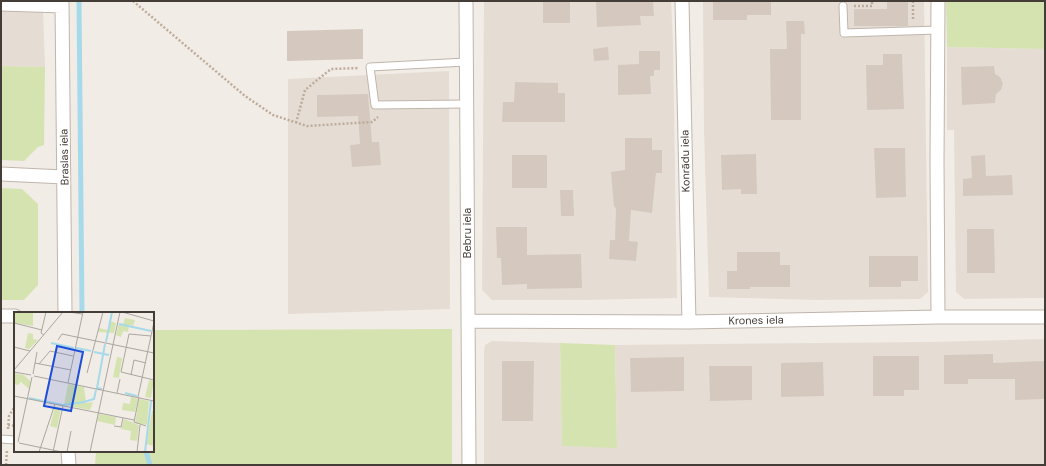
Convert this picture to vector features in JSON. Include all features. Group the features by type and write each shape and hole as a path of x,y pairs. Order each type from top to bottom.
{"street":[{"name":"Bebru iela","path":"466,1 469,465"},
{"name":"Konrādu iela","path":"682,1 689,322"},
{"path":"938,1 938,317"},
{"path":"1,4 62,3"},
{"name":"Braslas iela","path":"62,3 66,312"},
{"path":"1,174 64,177"},
{"path":"1,316 14,316"},
{"name":"Krones iela","path":"468,320 689,322 938,317 1045,317"},
{"path":"68,452 69,465"}],"lane":[{"path":"843,6 844,33 938,30"},
{"path":"466,62 370,67 375,105 467,104"},
{"path":"1,439 14,440"}],"path":[{"path":"133,1 245,96 273,115 307,126 372,122 391,105"},
{"path":"843,6 872,6 872,1"},
{"path":"913,1 913,30"},
{"path":"296,123 304,90 331,69 370,67"},
{"path":"14,408 9,416 8,425 14,426"}],"shaded area":[{"path":"484,1 671,1 677,298 492,300 482,290"},
{"path":"703,1 924,1 928,292 920,299 816,300 709,297 704,130"},
{"path":"1,9 43,10 45,67 1,66"},
{"path":"947,47 1045,49 1045,298 964,299 956,292 954,130 947,130"},
{"path":"449,71 450,309 288,314 288,79"},
{"path":"1045,339 1045,465 484,465 484,352 485,345 492,341 560,343 562,446 617,447 615,345 929,342"}],"green space":[{"path":"946,1 1045,1 1045,49 947,47"},
{"path":"1,66 45,67 44,145 38,147 24,161 1,160"},
{"path":"1,188 22,189 38,204 38,285 24,300 1,300"},
{"path":"452,329 452,465 95,465 96,452 154,452 154,330"},
{"path":"560,343 615,345 617,448 562,446"}],"building":[{"path":"543,1 570,1 570,23 543,23"},
{"path":"596,1 653,1 654,16 640,16 641,25 597,27"},
{"path":"713,1 771,1 771,15 747,15 747,20 713,20"},
{"path":"887,1 908,1 908,26 854,26 854,9 887,9"},
{"path":"786,21 804,21 805,34 801,34 801,120 771,120 770,49 787,49"},
{"path":"363,29 363,59 287,61 287,31"},
{"path":"608,47 609,60 594,61 593,49"},
{"path":"639,51 660,51 660,70 654,70 654,76 650,76 651,94 618,95 618,65 639,64"},
{"path":"883,54 902,54 904,109 867,110 866,65 883,65"},
{"path":"994,66 995,74 1000,77 1003,83 1001,90 996,94 995,103 962,105 961,67"},
{"path":"515,82 558,83 558,93 565,93 565,122 502,122 503,102 514,102"},
{"path":"368,94 372,142 379,142 381,165 352,167 350,145 360,144 358,116 317,117 317,95"},
{"path":"625,138 652,138 652,150 662,150 662,173 656,173 652,213 631,210 629,241 638,242 636,261 609,259 610,240 615,240 616,208 614,207 611,172 625,170"},
{"path":"874,148 905,148 906,197 876,198"},
{"path":"756,154 757,194 741,194 741,189 722,190 721,155"},
{"path":"512,155 547,155 547,188 512,188"},
{"path":"985,155 986,176 1012,175 1013,195 963,196 963,179 972,178 971,156"},
{"path":"560,190 573,190 574,216 561,216"},
{"path":"496,227 527,227 527,255 581,254 582,288 527,289 527,284 502,285 501,258 497,258"},
{"path":"967,229 994,229 995,273 967,273"},
{"path":"737,252 780,252 780,265 790,265 790,287 750,287 750,289 727,289 727,271 737,271"},
{"path":"869,256 918,256 918,281 901,281 901,287 869,287"},
{"path":"993,354 993,363 1045,361 1045,399 1015,400 1015,379 968,379 968,384 944,384 944,355"},
{"path":"873,356 919,356 919,390 904,390 904,396 873,396"},
{"path":"684,357 684,391 631,392 630,358"},
{"path":"502,361 534,361 533,421 502,421"},
{"path":"823,362 824,396 781,397 781,363"},
{"path":"709,366 752,366 752,400 710,401"}],"waterway":[{"path":"79,1 82,312"},
{"path":"146,452 150,465"}]}
